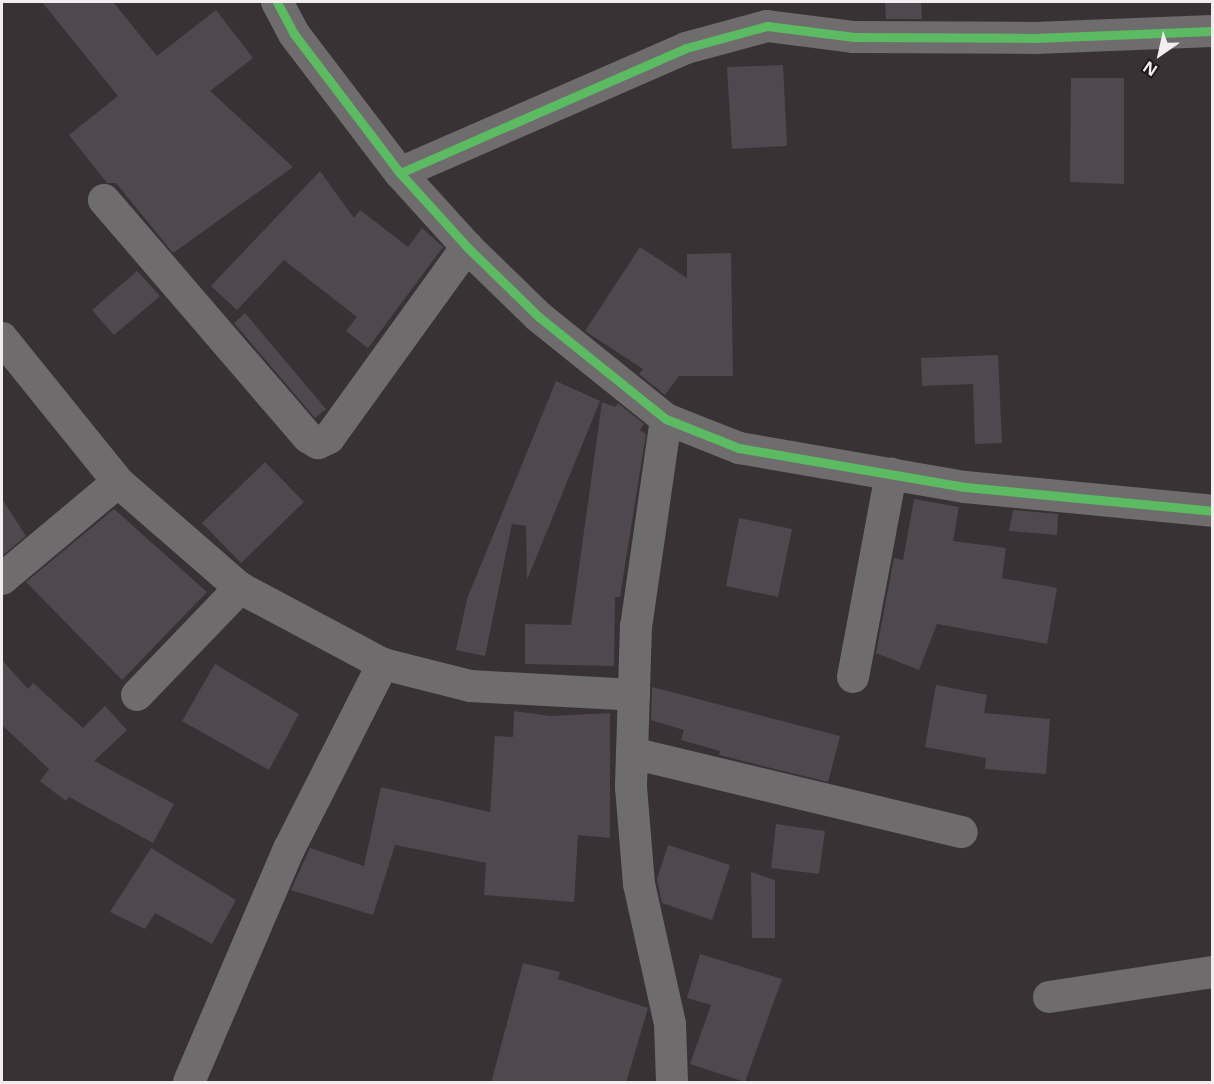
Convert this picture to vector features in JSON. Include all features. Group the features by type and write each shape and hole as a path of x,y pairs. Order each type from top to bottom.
{"street":[{"path":"277,2 294,34 399,173 467,247 539,317 666,419 739,448 965,487 1212,511"},
{"path":"399,173 686,48 767,26 865,37 1035,38 1212,31"},
{"path":"104,200 308,437 318,443 329,438 467,247"},
{"path":"2,338 118,482 240,588 383,664 470,686 634,695"},
{"path":"666,419 636,626 632,753 639,884 670,1024 672,1083"},
{"path":"853,677 891,474"},
{"path":"2,579 118,482"},
{"path":"137,695 240,588"},
{"path":"189,1083 285,860 383,664"},
{"path":"632,753 962,832"},
{"path":"1049,998 1212,972"}],"building":[{"path":"42,2 113,2 157,56 216,10 253,58 210,91 293,167 173,253 116,183 107,183 69,135 118,96"},
{"path":"885,2 921,2 922,19 886,19"},
{"path":"783,65 787,146 732,149 727,67"},
{"path":"1071,78 1124,78 1124,184 1070,182"},
{"path":"320,171 354,218 360,210 408,247 422,228 443,247 368,348 346,331 357,317 284,260 237,310 211,286"},
{"path":"640,247 687,278 687,254 731,253 733,376 679,376 665,395 639,374 643,369 585,331"},
{"path":"137,271 160,296 114,335 92,310"},
{"path":"245,313 326,409 315,418 234,323"},
{"path":"998,355 1002,443 975,444 973,384 922,386 921,358"},
{"path":"556,381 600,401 527,580 526,526 512,524 485,656 456,650 467,599"},
{"path":"602,402 615,407 618,403 644,424 640,430 646,434 620,597 615,597 614,666 525,664 525,624 571,625"},
{"path":"265,462 304,502 241,563 202,523"},
{"path":"2,499 26,536 2,556"},
{"path":"914,499 959,507 953,541 1006,548 1002,578 1057,588 1047,644 937,624 919,670 876,653 894,558 903,560"},
{"path":"114,509 207,592 122,680 26,582"},
{"path":"1013,510 1058,514 1057,535 1009,531"},
{"path":"739,518 792,529 778,597 726,586"},
{"path":"2,660 28,689 33,683 83,728 105,706 127,730 94,761 174,804 153,843 69,797 66,801 40,781 49,769 2,725"},
{"path":"215,664 299,714 269,770 182,721"},
{"path":"936,685 987,695 984,713 1050,719 1046,774 985,769 986,758 925,747"},
{"path":"652,687 840,736 828,782 719,755 720,751 681,740 684,730 651,720"},
{"path":"514,711 550,716 610,713 610,838 578,835 574,902 484,895 486,863 395,845 373,915 291,890 310,848 364,866 381,787 490,812 495,736 513,737"},
{"path":"776,824 825,831 819,874 771,868"},
{"path":"668,845 730,865 712,920 662,903 657,879"},
{"path":"151,848 236,900 212,944 155,913 145,929 110,912"},
{"path":"751,872 775,880 775,938 752,938"},
{"path":"700,954 782,979 745,1082 690,1064 711,1005 687,998"},
{"path":"523,963 560,972 558,979 648,1008 626,1083 491,1083"}],"cycle path":[{"path":"277,2 294,34 400,173 467,247 539,317 666,419 739,448 965,487 1212,511"},
{"path":"400,173 686,48 767,26 854,37 1035,38 1212,31"}]}
